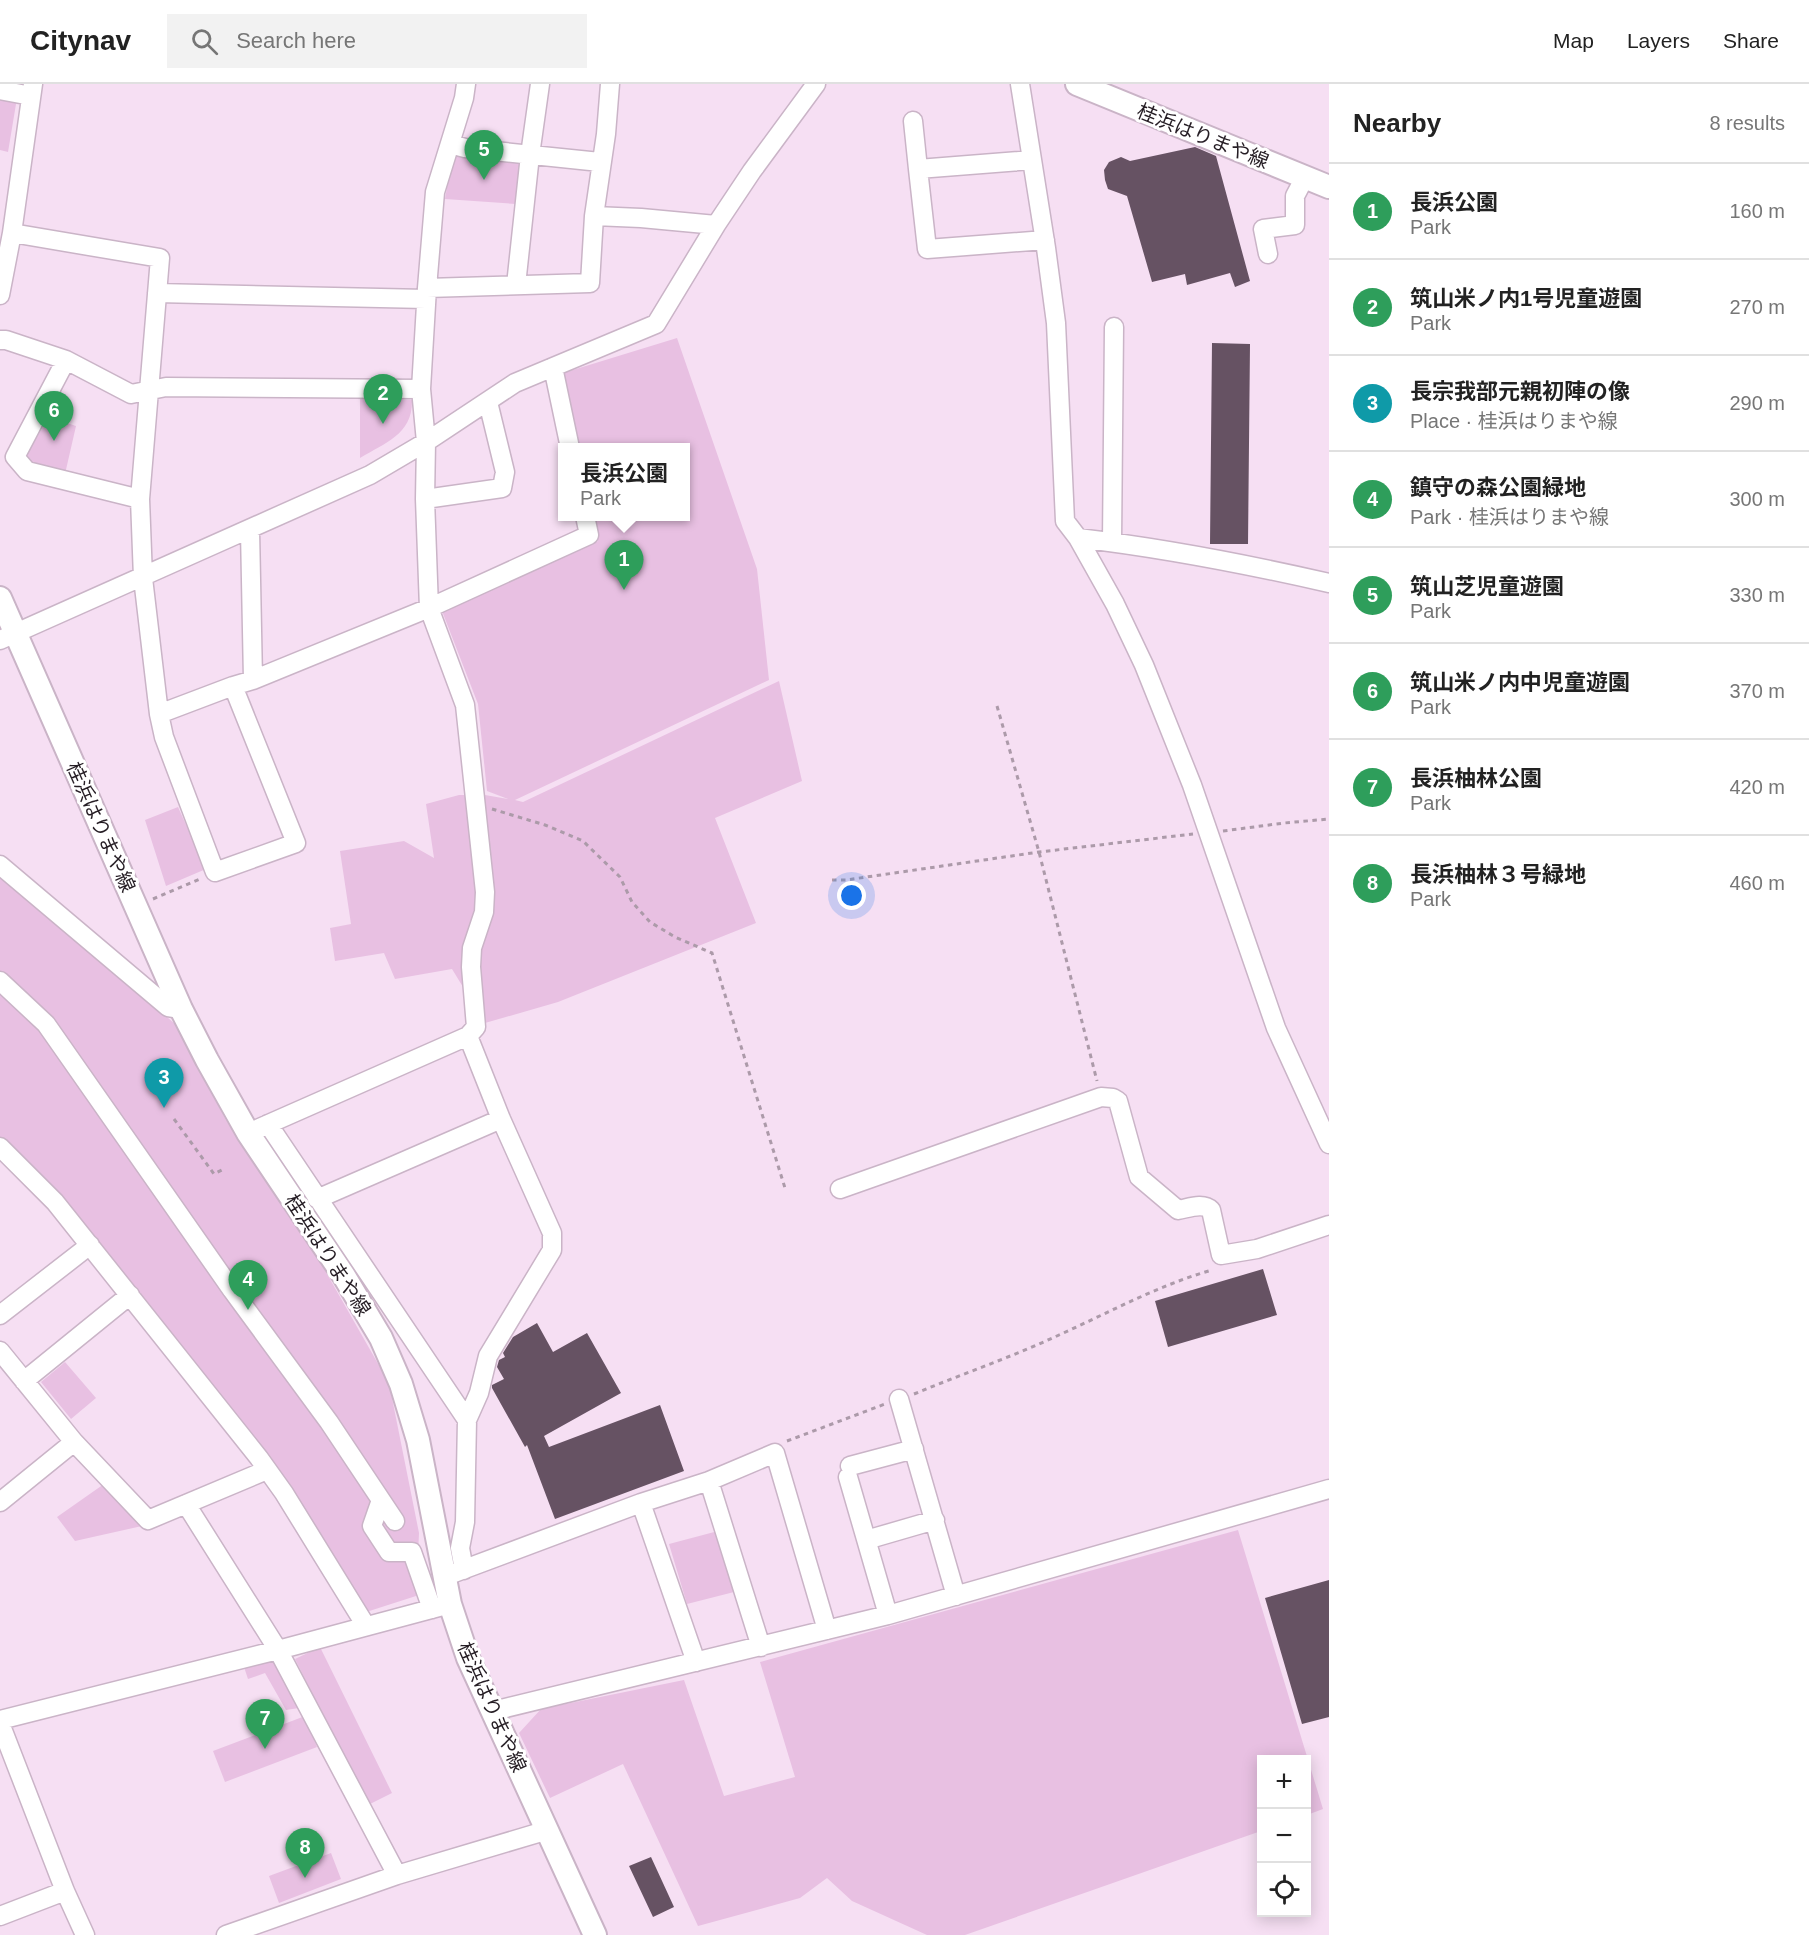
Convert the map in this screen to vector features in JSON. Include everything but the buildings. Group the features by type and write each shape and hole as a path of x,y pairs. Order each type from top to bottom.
{"main road":[{"name":"桂浜はりまや線","path":"1077,84 1329,187"},
{"name":"桂浜はりまや線","path":"0,598 8,636 136,906 181,1009 207,1060 258,1128 381,1338 401,1384 454,1574 441,1606 493,1711 595,1935"}],"street":[{"path":"466,84 464,98 435,192 421,389 426,442 425,499 429,608 465,705 485,892 484,912 472,948 471,967 476,1027 468,1036 258,1128 318,1199 467,1420"},
{"path":"516,285 540,84"},
{"path":"157,292 426,294 516,285 590,283 594,216 600,162 606,134 610,84"},
{"path":"8,636 143,578 370,475 426,442 515,383 656,324 752,171 816,84"},
{"path":"1020,84 1056,322 1065,521 1078,538 1144,665 1192,784 1276,1028 1329,1144"},
{"path":"0,90 32,90 12,232 0,295"},
{"path":"913,121 927,249 1045,240"},
{"path":"450,144 465,148 600,162"},
{"path":"918,169 1032,160"},
{"path":"1268,254 1263,229 1295,225 1295,196 1305,177"},
{"path":"594,216 716,225"},
{"path":"12,232 160,258 140,499 143,578 159,714 164,736 215,872 296,843 233,686"},
{"path":"1112,542 1114,327"},
{"path":"0,340 66,360 131,394 166,387 421,389"},
{"path":"66,360 15,457 27,471 140,499"},
{"path":"553,367 569,443"},
{"path":"425,499 502,488 505,472 488,402"},
{"path":"159,714 253,680 429,608 589,535 586,521"},
{"path":"250,530 253,680"},
{"path":"1078,538 1263,568 1329,583"},
{"path":"0,865 168,1008 181,1009"},
{"path":"0,981 46,1024 232,1290 329,1422 395,1521"},
{"path":"454,1574 465,1522 467,1420 479,1393 488,1356 552,1250 552,1233 501,1119 468,1036"},
{"path":"840,1189 1101,1097 1118,1101 1139,1177 1178,1210 1209,1207 1221,1255 1257,1249 1329,1225"},
{"path":"318,1199 501,1119"},
{"path":"0,1148 55,1202 267,1470 366,1626"},
{"path":"0,1315 90,1245"},
{"path":"24,1381 130,1295"},
{"path":"0,1351 74,1442 148,1520 267,1470"},
{"path":"899,1400 956,1596"},
{"path":"0,1502 74,1442"},
{"path":"888,1614 849,1471 914,1449"},
{"path":"454,1574 641,1503 709,1481 775,1453 827,1630"},
{"path":"709,1481 761,1647"},
{"path":"493,1711 761,1647 956,1596 1329,1489"},
{"path":"85,1935 65,1891 0,1721 441,1606 412,1552 389,1552 372,1526 381,1500"},
{"path":"641,1503 696,1662"},
{"path":"186,1504 278,1650 397,1875"},
{"path":"873,1538 935,1520"},
{"path":"226,1935 265,1929 397,1875 548,1830"},
{"path":"0,1916 65,1891"}],"path":[{"path":"997,706 1039,852 1101,1097"},
{"path":"476,805 545,825 583,841 620,878 632,902 650,922 675,937 712,953 785,1188"},
{"path":"832,880 846,880 1039,852 1329,819"},
{"path":"136,906 215,872"},
{"path":"174,1119 214,1174 222,1170"},
{"path":"775,1453 780,1445 1058,1336 1181,1280 1217,1269"}],"shaded area":[{"path":"0,95 17,98 8,152 0,150"},
{"path":"453,153 521,161 516,204 445,199"},
{"path":"677,338 757,569 769,680 515,800 523,802 779,681 802,781 715,818 756,923 558,1002 485,1023 452,969 395,979 384,953 335,961 330,928 351,924 340,851 404,841 434,858 426,804 459,795 485,795 508,799 487,791 478,704 442,611 598,541 594,521 690,521 690,443 578,443 563,373"},
{"path":"360,397 412,400 411,412 403,429 388,442 360,458"},
{"path":"49,417 76,426 65,474 31,466 26,455"},
{"path":"178,807 206,869 166,886 145,820"},
{"path":"0,877 80,941 175,1024 226,1120 306,1237 389,1383 419,1533 416,1596 360,1614 272,1466 0,1138"},
{"path":"65,1362 96,1398 71,1419 41,1382"},
{"path":"104,1484 142,1526 75,1541 57,1517"},
{"path":"1238,1530 1307,1755 1257,1755 1257,1832 965,1935 927,1935 852,1901 827,1878 800,1898 698,1926 623,1764 550,1798 519,1733 541,1709 684,1680 724,1796 795,1777 760,1662"},
{"path":"718,1531 738,1591 687,1604 669,1544"},
{"path":"320,1647 392,1793 368,1805 295,1659"},
{"path":"272,1659 299,1708 286,1710 265,1673 248,1679 244,1667"},
{"path":"305,1716 317,1747 225,1782 213,1751"},
{"path":"1311,1770 1323,1809 1311,1814"},
{"path":"331,1853 341,1879 279,1903 269,1876"}],"place":[{"name":"筑山芝児童遊園","path":"484,180"},
{"name":"筑山米ノ内1号児童遊園","path":"383,424"},
{"name":"筑山米ノ内中児童遊園","path":"54,441"},
{"name":"長浜公園","path":"624,590"},
{"name":"長宗我部元親初陣の像","path":"164,1108"},
{"name":"鎮守の森公園緑地","path":"248,1310"},
{"name":"長浜柚林公園","path":"265,1749"},
{"name":"長浜柚林３号緑地","path":"305,1878"}]}
